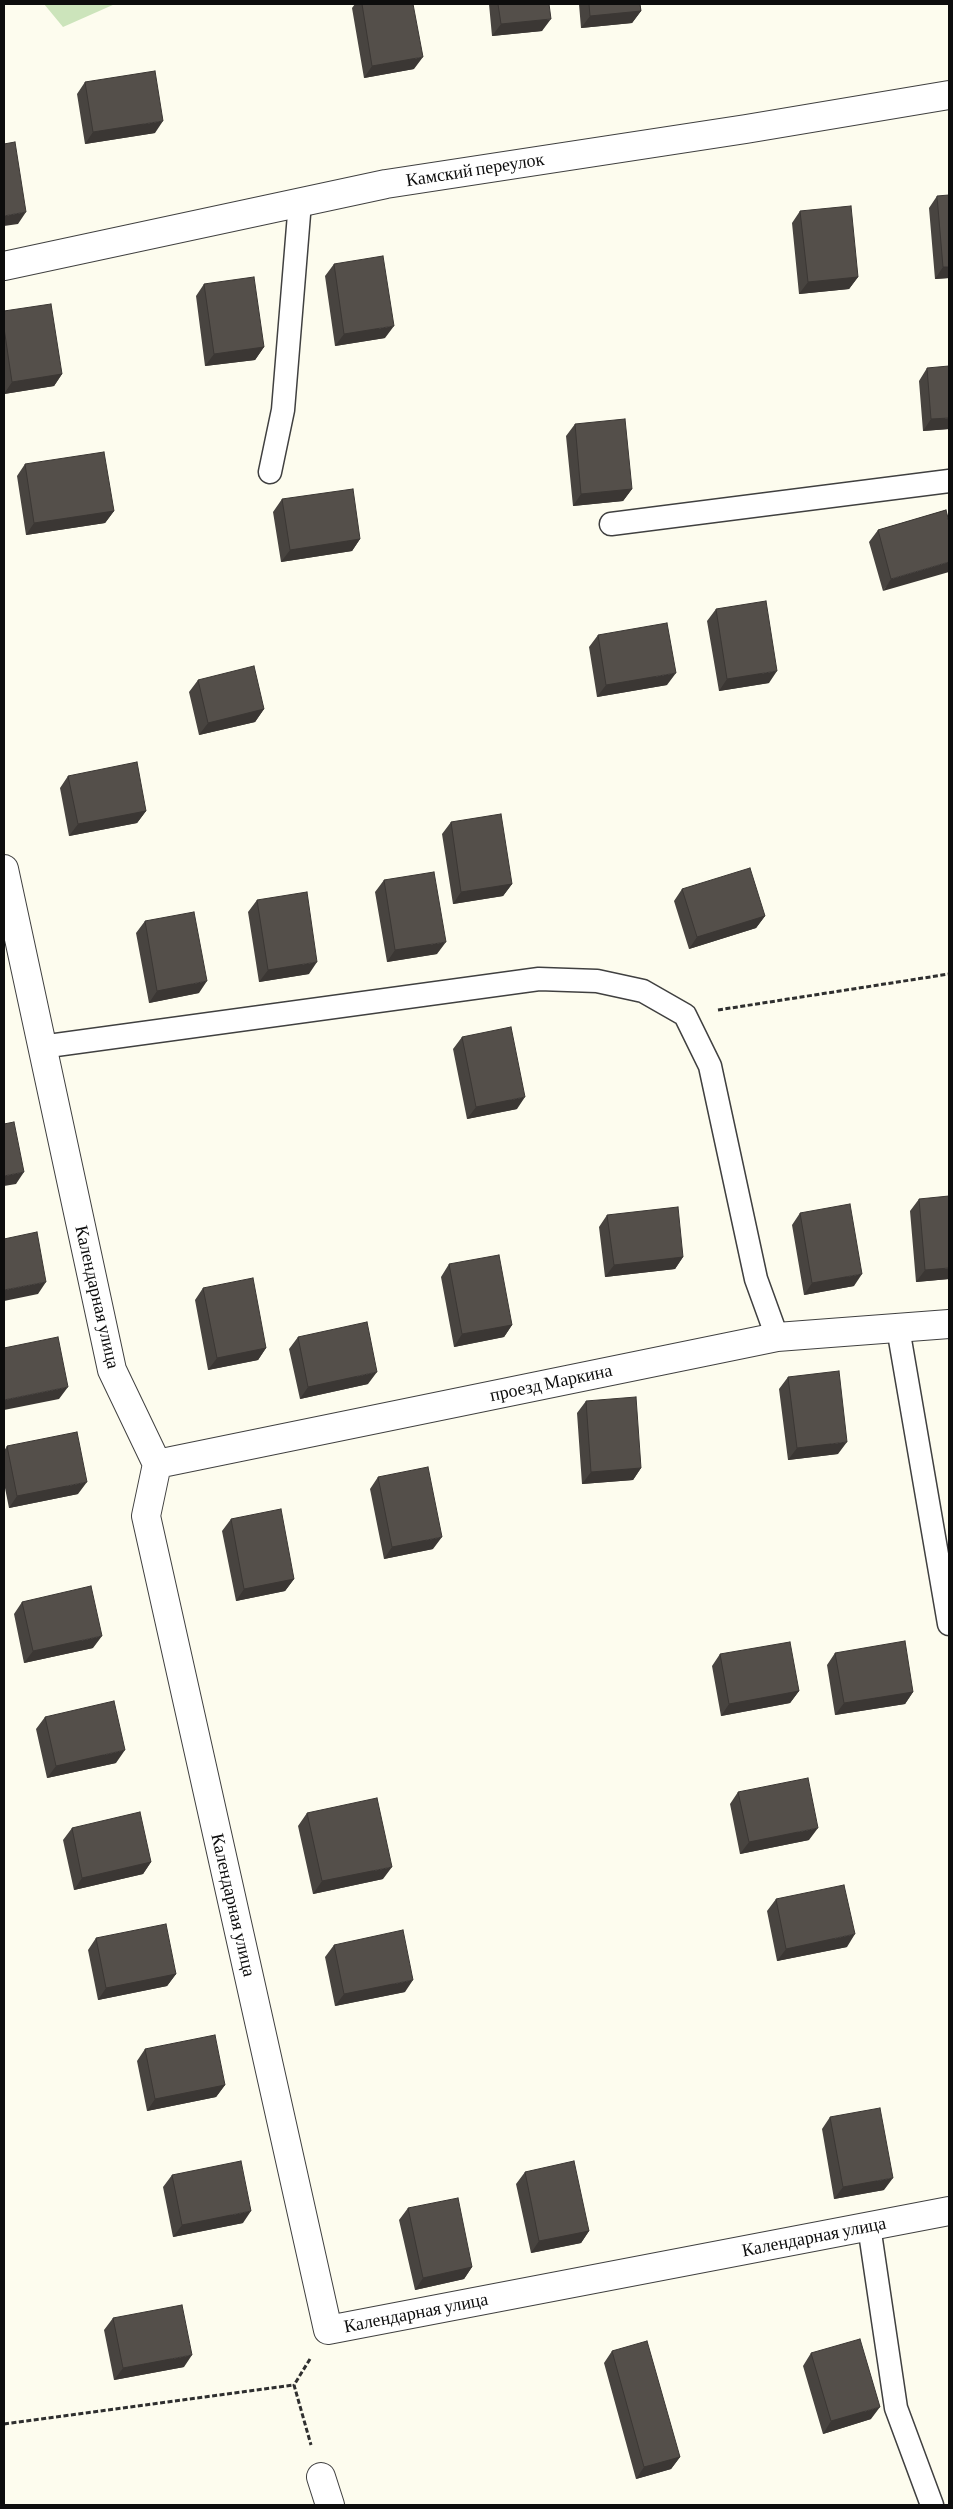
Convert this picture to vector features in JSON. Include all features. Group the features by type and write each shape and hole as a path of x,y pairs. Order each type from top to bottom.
{"street":[{"name":"Камский переулок","path":"4,266 386,184 746,129 949,94"},
{"name":"Календарная улица","path":"4,869 112,1370 157,1464 146,1516 328,2330 949,2211"},
{"name":"проезд Маркина","path":"157,1464 777,1337 949,1324"},
{"path":"321,2477 330,2505"}],"lane":[{"path":"270,472 283,410 300,202"},
{"path":"611,524 949,481"},
{"path":"41,1047 539,980 597,981 643,991 685,1016 710,1066 756,1279 777,1337"},
{"path":"898,1328 949,1624"},
{"path":"869,2226 896,2408 932,2505"}],"path":[{"path":"685,1016 949,974"},
{"path":"321,2477 294,2385 328,2330"},
{"path":"4,2424 294,2385"}],"green space":[{"path":"44,4 115,4 63,27"}],"building":[{"path":"362,4 413,4 423,57 372,66"},
{"path":"498,4 549,4 551,19 501,24"},
{"path":"589,4 640,4 641,11 590,16"},
{"path":"155,71 163,121 93,132 85,82"},
{"path":"15,142 26,212 4,216 4,144"},
{"path":"949,195 949,267 943,267 937,196"},
{"path":"851,206 858,277 808,282 800,211"},
{"path":"383,256 394,326 344,334 334,264"},
{"path":"254,277 264,347 214,354 204,284"},
{"path":"51,304 62,374 12,382 4,328 4,311"},
{"path":"949,366 949,418 931,419 927,368"},
{"path":"625,419 632,489 581,494 575,424"},
{"path":"104,452 114,511 34,523 25,464"},
{"path":"353,489 360,539 290,550 282,499"},
{"path":"946,510 949,522 949,562 891,579 878,530"},
{"path":"766,601 777,671 727,679 716,609"},
{"path":"667,623 676,673 606,685 598,635"},
{"path":"254,666 264,709 208,723 198,680"},
{"path":"137,762 146,811 78,824 68,776"},
{"path":"501,814 512,884 461,892 451,822"},
{"path":"750,868 765,916 697,937 682,889"},
{"path":"434,872 446,942 395,950 384,880"},
{"path":"307,892 317,962 268,970 257,900"},
{"path":"194,912 207,981 157,991 145,921"},
{"path":"511,1027 525,1097 476,1107 462,1037"},
{"path":"14,1122 24,1172 4,1176 4,1124"},
{"path":"949,1196 949,1268 925,1270 919,1199"},
{"path":"850,1204 862,1274 812,1283 800,1213"},
{"path":"678,1207 683,1257 614,1265 607,1215"},
{"path":"37,1232 46,1282 4,1290 4,1239"},
{"path":"499,1255 512,1325 462,1334 449,1264"},
{"path":"253,1278 266,1348 217,1358 203,1288"},
{"path":"367,1322 377,1372 308,1387 298,1337"},
{"path":"58,1337 68,1387 4,1400 4,1348"},
{"path":"839,1371 847,1442 797,1448 788,1377"},
{"path":"636,1397 641,1468 591,1472 586,1401"},
{"path":"77,1432 87,1482 17,1496 7,1446"},
{"path":"428,1467 442,1537 392,1547 378,1477"},
{"path":"281,1509 294,1579 244,1589 231,1519"},
{"path":"91,1586 102,1636 33,1651 22,1602"},
{"path":"905,1641 913,1692 844,1703 835,1653"},
{"path":"790,1642 799,1691 729,1704 720,1654"},
{"path":"114,1701 125,1750 56,1766 45,1717"},
{"path":"808,1778 818,1828 749,1842 738,1792"},
{"path":"377,1798 392,1867 322,1881 307,1813"},
{"path":"140,1812 151,1862 82,1878 72,1828"},
{"path":"844,1885 855,1934 786,1949 776,1899"},
{"path":"166,1924 176,1974 106,1988 96,1938"},
{"path":"403,1930 413,1980 344,1994 334,1945"},
{"path":"215,2035 225,2085 155,2099 145,2049"},
{"path":"880,2108 893,2178 843,2187 830,2117"},
{"path":"241,2161 251,2211 182,2225 172,2175"},
{"path":"574,2161 589,2231 539,2241 525,2172"},
{"path":"458,2198 472,2267 423,2278 408,2208"},
{"path":"182,2305 192,2355 123,2368 113,2318"},
{"path":"860,2339 880,2407 831,2421 811,2353"},
{"path":"647,2341 680,2457 644,2467 612,2351"}]}
